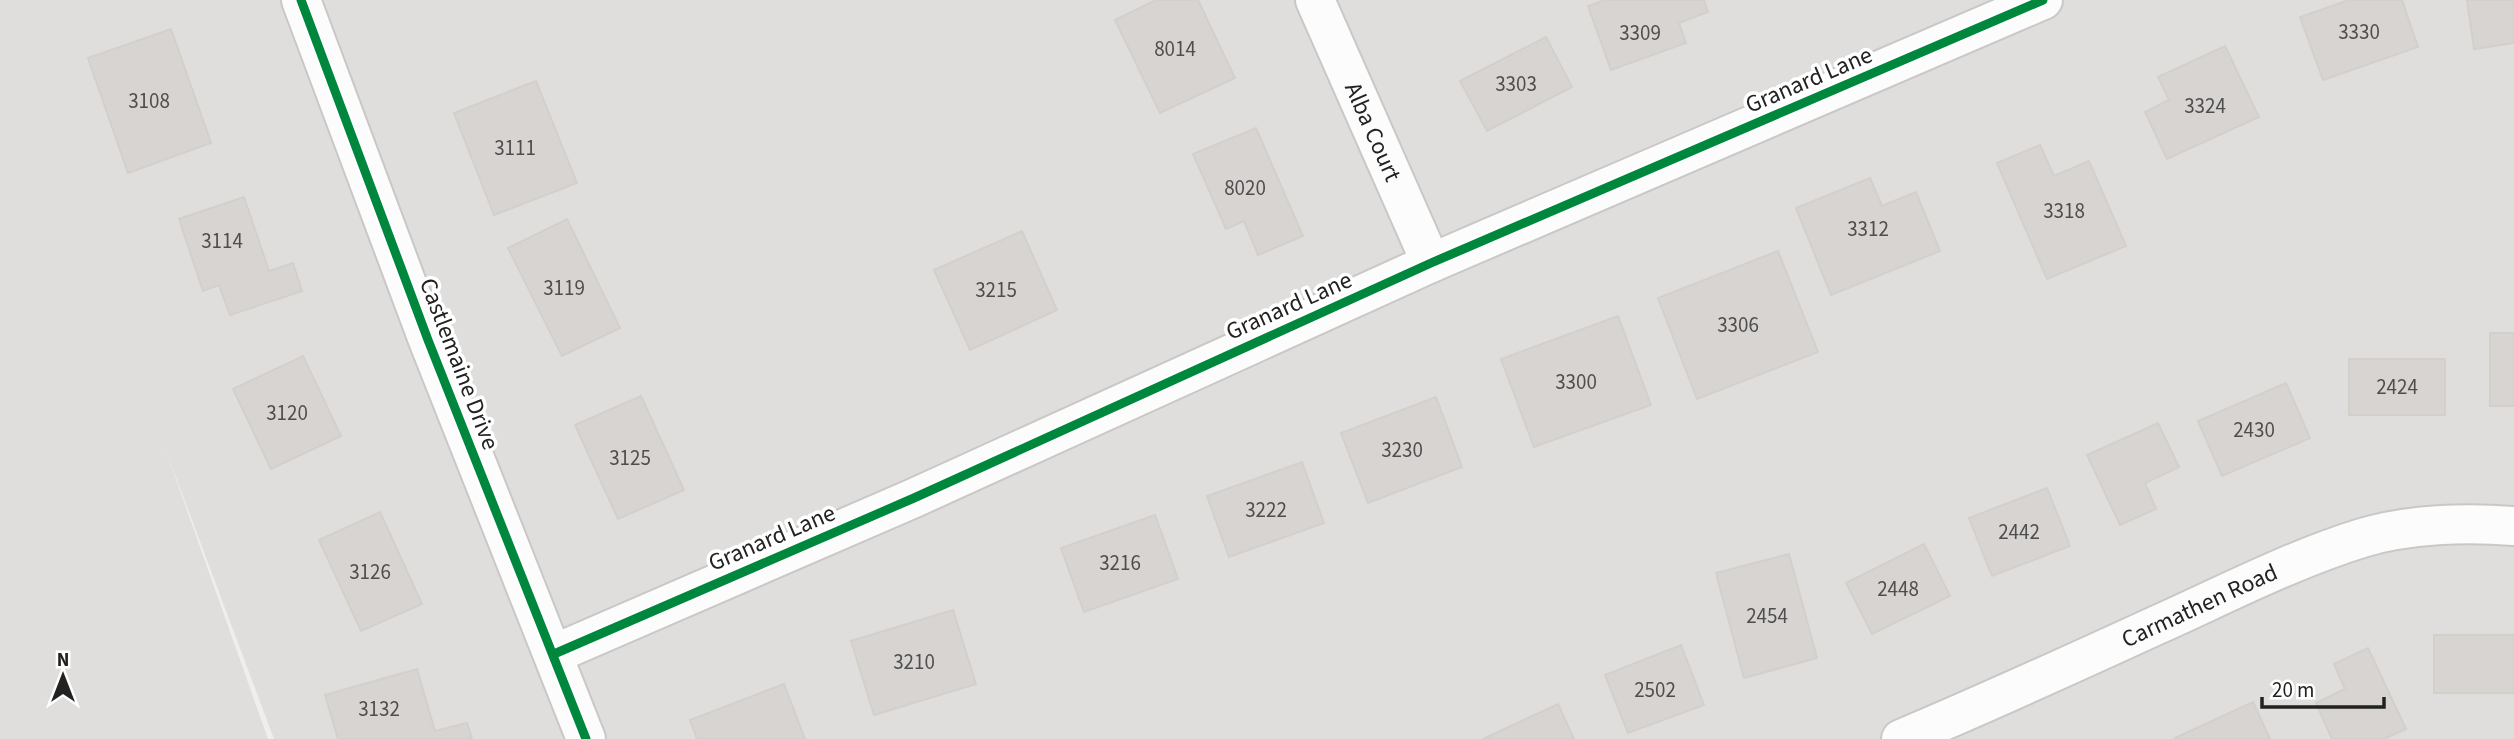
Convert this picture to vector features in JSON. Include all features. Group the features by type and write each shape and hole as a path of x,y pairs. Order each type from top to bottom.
{"street":[{"name":"Castlemaine Drive","path":"301,0 428,340 586,739"},
{"name":"Alba Court","path":"1315,0 1431,263"},
{"name":"Granard Lane","path":"554,654 914,498 1973,14 2043,0"},
{"name":"Carmathen Road","path":"1900,739 1979,706 2296,562 2364,537 2427,527 2488,524 2514,526"}],"shaded area":[{"path":"0,0 2514,0 2514,739 274,739 165,448 268,739 0,739"}],"building":[{"path":"1156,0 1198,0 1235,78 1160,113 1115,20"},
{"path":"1605,0 1704,0 1708,12 1679,23 1686,43 1611,70 1588,6"},
{"path":"2349,0 2402,0 2418,47 2323,80 2300,17"},
{"path":"2467,0 2514,0 2514,43 2474,49"},
{"path":"171,29 211,143 128,173 88,58"},
{"path":"1546,37 1572,87 1487,131 1460,81"},
{"path":"2225,46 2259,117 2167,159 2145,112 2169,100 2158,77"},
{"path":"536,81 577,183 494,215 454,113"},
{"path":"1256,128 1303,236 1258,255 1244,221 1226,229 1193,154"},
{"path":"2040,145 2054,176 2089,161 2126,246 2047,279 1997,163"},
{"path":"1870,178 1882,206 1916,192 1940,251 1831,295 1796,208"},
{"path":"244,197 269,271 293,263 302,291 230,315 219,285 203,291 179,219"},
{"path":"567,219 620,328 562,356 508,248"},
{"path":"1022,231 1057,310 970,350 934,270"},
{"path":"1778,251 1818,352 1697,399 1658,298"},
{"path":"1618,316 1651,405 1534,447 1501,359"},
{"path":"2490,333 2514,333 2514,406 2490,406"},
{"path":"303,356 341,436 271,469 233,389"},
{"path":"2349,359 2445,359 2445,415 2349,415"},
{"path":"2286,383 2310,438 2222,476 2198,421"},
{"path":"641,396 684,490 618,519 575,425"},
{"path":"1436,397 1462,467 1368,503 1341,433"},
{"path":"2158,423 2179,467 2145,483 2156,509 2120,525 2087,455"},
{"path":"1302,462 1324,523 1229,557 1207,496"},
{"path":"2047,488 2070,546 1992,576 1969,518"},
{"path":"380,512 422,604 361,631 319,540"},
{"path":"1155,515 1178,579 1084,612 1061,548"},
{"path":"1924,544 1950,596 1872,634 1846,583"},
{"path":"1789,554 1817,658 1744,678 1716,573"},
{"path":"953,610 976,684 874,715 851,641"},
{"path":"2434,635 2514,635 2514,693 2434,693"},
{"path":"1681,645 1704,705 1628,733 1605,675"},
{"path":"2368,648 2406,729 2384,739 2332,739 2316,703 2345,689 2334,664"},
{"path":"417,669 435,731 467,723 472,739 338,739 325,695"},
{"path":"784,684 805,739 697,739 690,720"},
{"path":"2253,702 2270,739 2175,739 2175,738"},
{"path":"1558,704 1574,739 1483,739"}],"cycle path":[{"path":"301,0 428,340 586,739"},
{"path":"554,654 914,498 1431,263 2043,0"}]}
